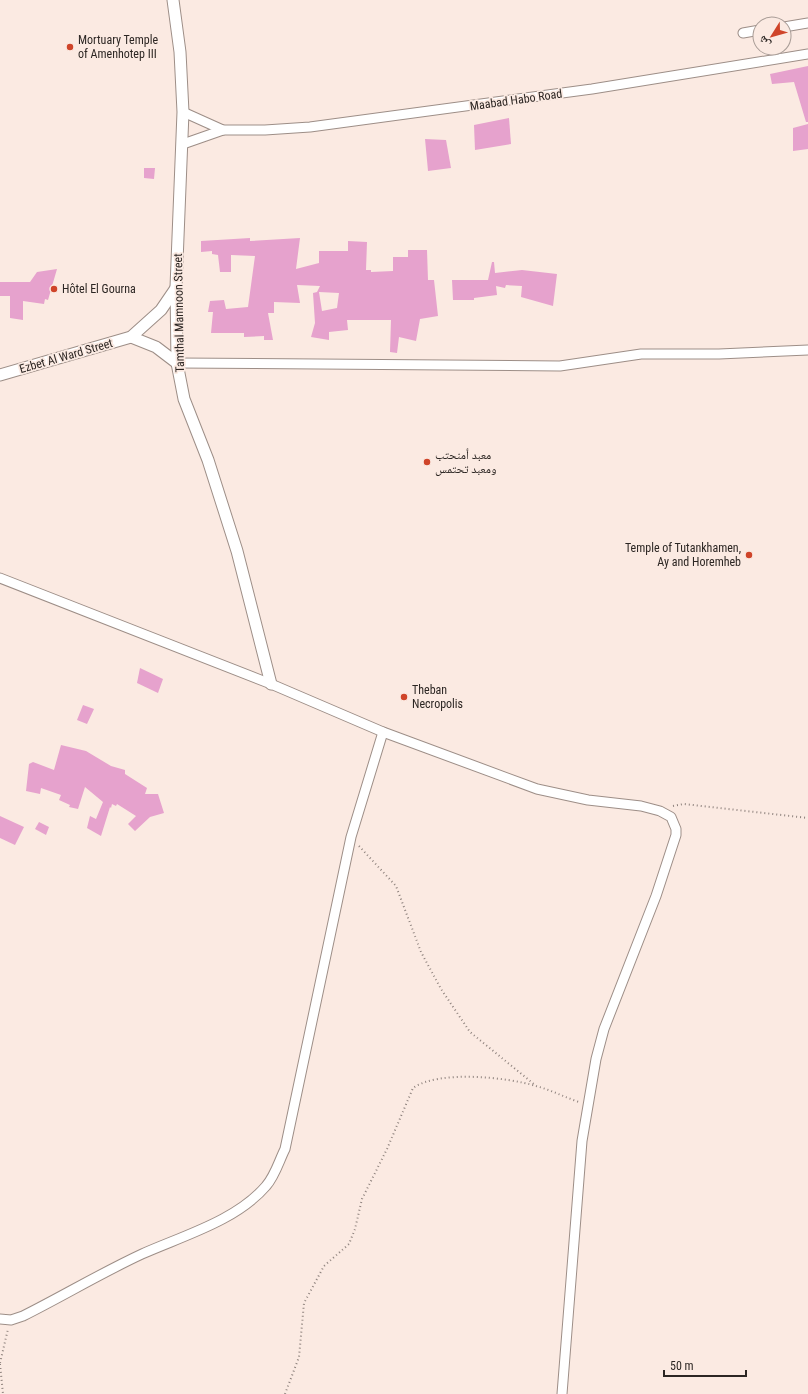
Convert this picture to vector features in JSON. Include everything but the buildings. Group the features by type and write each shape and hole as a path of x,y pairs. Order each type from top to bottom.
{"street":[{"name":"Tamthal Mamnoon Street","path":"173,0 180,52 183,112 183,144 176,287 177,363 184,399 210,468 237,551 271,684"},
{"path":"792,26 808,23"},
{"path":"743,33 752,31"},
{"name":"Maabad Habo Road","path":"183,144 223,130 265,130 310,127 592,89 808,54"},
{"name":"Maabad Habo Road","path":"183,112 223,130"},
{"name":"Ezbet Al Ward Street","path":"0,376 131,337 157,315 176,287"},
{"path":"131,337 156,347 177,363 560,366 641,354 719,354 808,350"},
{"path":"0,578 271,684 383,732 537,789 588,800 641,806 664,813 671,817 676,829 676,835 656,896 604,1029 596,1059 582,1141 562,1394"},
{"path":"0,1319 11,1320 43,1306 140,1255 213,1224 249,1202 266,1186 275,1172 285,1149 351,837 383,732"}],"path":[{"path":"664,813 673,806 684,804 808,818"},
{"path":"351,837 396,886 421,952 441,989 470,1032 536,1086"},
{"path":"286,1394 299,1357 304,1303 324,1266 349,1244 356,1229 362,1199 387,1149 413,1088 426,1081 476,1076 536,1086 588,1104"},
{"path":"3,1394 0,1364 11,1320"}],"place":[{"name":"Mortuary Temple of Amenhotep III","path":"70,47"},
{"name":"Hôtel El Gourna","path":"54,289"},
{"name":"معبد أمنحتب ومعبد تحتمس","path":"427,462"},
{"name":"Temple of Tutankhamen, Ay and Horemheb","path":"749,555"},
{"name":"Theban Necropolis","path":"404,697"}]}
